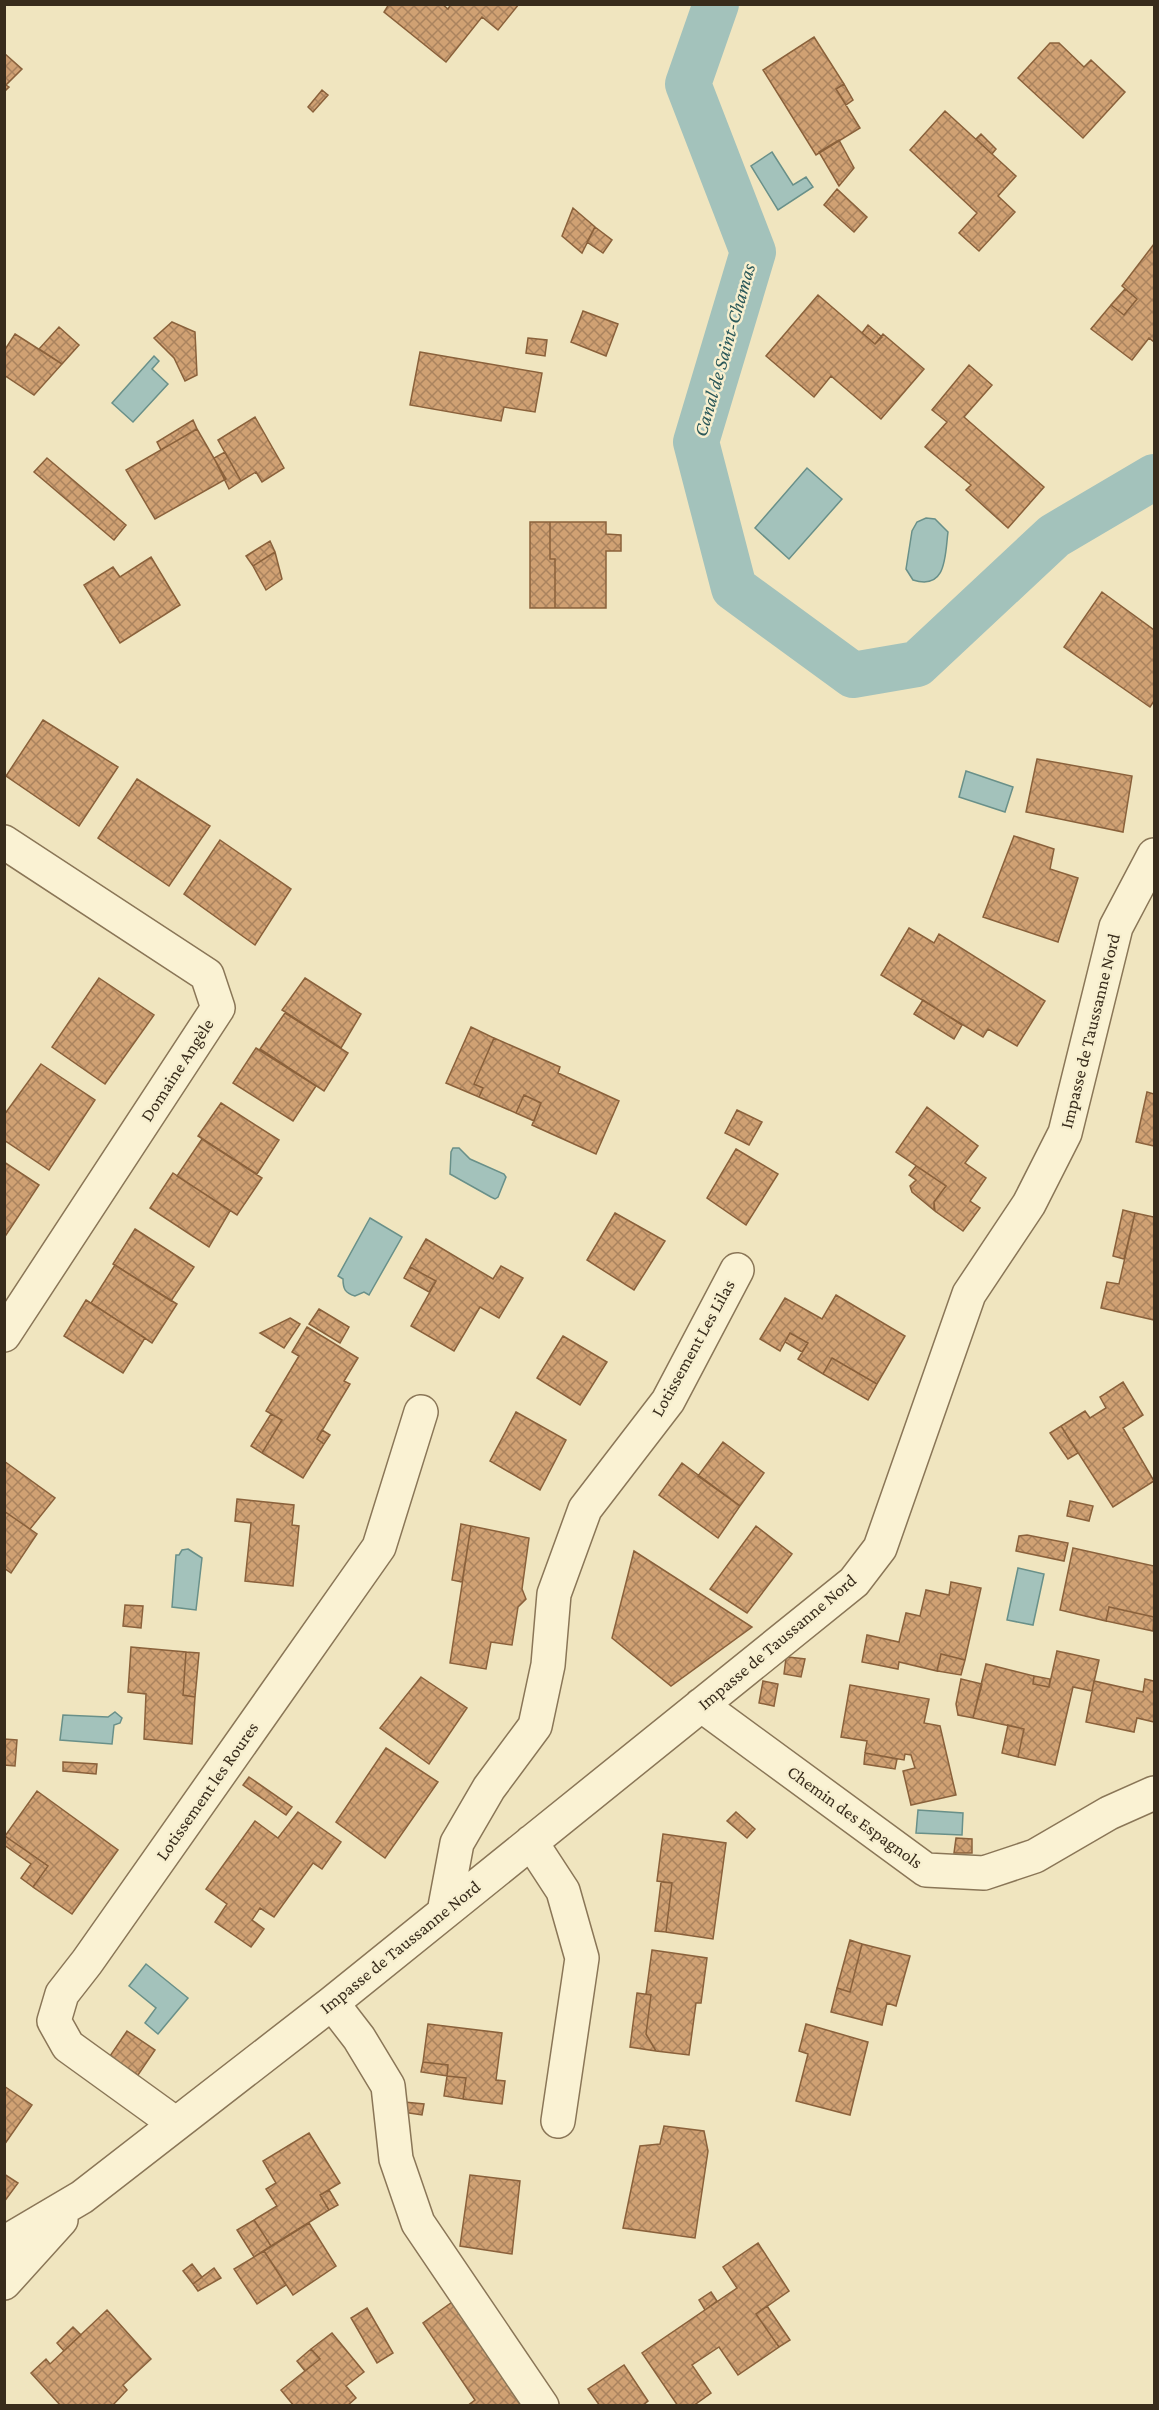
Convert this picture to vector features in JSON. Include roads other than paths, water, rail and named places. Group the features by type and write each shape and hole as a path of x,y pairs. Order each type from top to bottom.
{"street":[{"name":"Domaine Angèle","path":"4,842 207,975 218,1008 4,1335"},
{"name":"Impasse de Taussanne Nord","path":"4,2243 82,2197 176,2124 332,2002 854,1582 880,1548 969,1294 1029,1204 1065,1132 1116,927 1155,855"},
{"name":"Lotissement Les Lilas","path":"444,1912 457,1843 489,1788 535,1726 548,1665 554,1594 585,1509 668,1401 737,1270"},
{"name":"Lotissement les Roures","path":"176,2124 68,2046 54,2021 62,1994 87,1962 379,1546 421,1412"},
{"name":"Chemin des Espagnols","path":"701,1705 926,1870 984,1874 1035,1856 1109,1813 1155,1793"},
{"path":"531,1842 563,1890 582,1958 558,2121"},
{"path":"332,2002 359,2038 388,2086 396,2159 418,2223 542,2406"},
{"name":"Impasse de Taussanne Nord","path":"4,2283 82,2197"}],"water":[{"path":"772,152 793,185 806,177 813,187 778,210 751,166"},
{"path":"154,356 159,361 152,369 168,384 133,422 112,403"},
{"path":"807,468 842,499 789,559 755,528"},
{"path":"926,518 935,519 948,532 942,569 938,576 924,582 913,580 906,569 912,531 917,522"},
{"path":"966,771 1013,787 1005,812 959,797"},
{"path":"453,1148 459,1148 470,1159 504,1174 506,1177 498,1197 495,1199 450,1174"},
{"path":"370,1218 402,1237 369,1295 364,1292 355,1296 345,1290 343,1279 338,1276"},
{"path":"188,1549 202,1558 196,1610 172,1607 176,1555"},
{"path":"1018,1568 1044,1574 1033,1625 1007,1620"},
{"path":"115,1712 122,1718 120,1723 114,1725 112,1744 60,1740 63,1715 108,1717"},
{"path":"918,1810 963,1813 962,1835 916,1833"},
{"path":"146,1964 188,1998 158,2034 145,2023 156,2008 129,1986"}],"waterway":[{"name":"Canal de Saint-Chamas","path":"716,4 688,84 753,252 696,442 734,588 853,675 917,664 1054,536 1154,477"}]}
